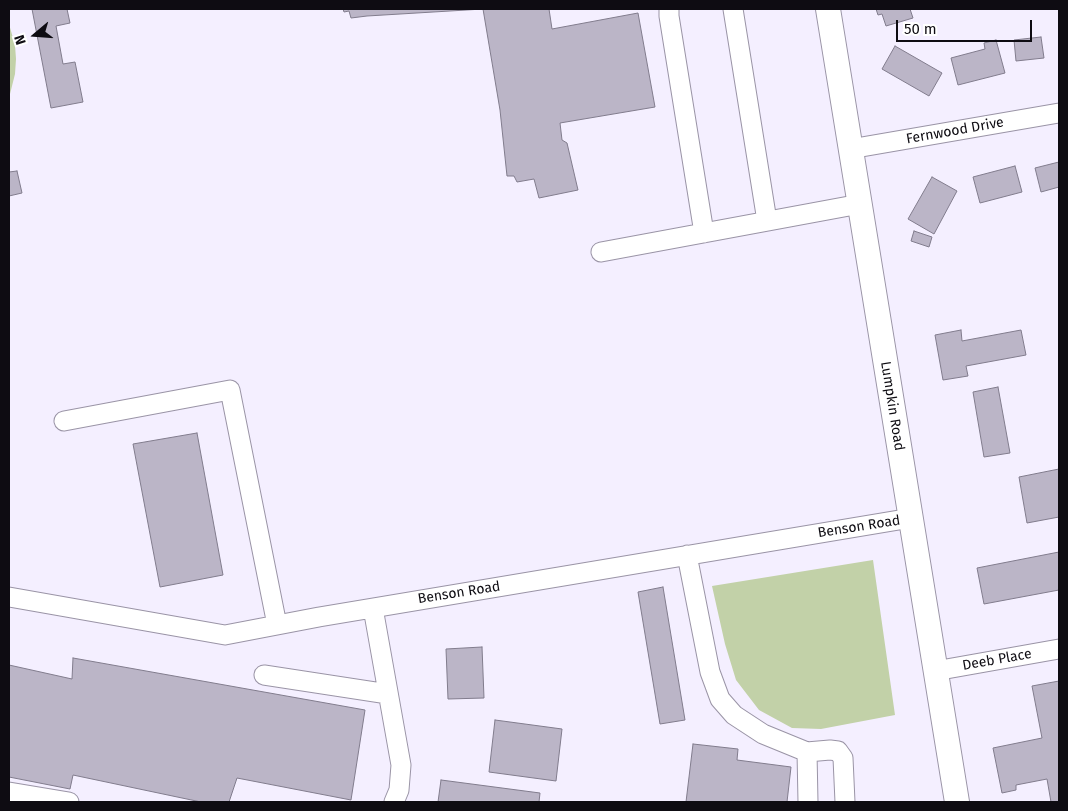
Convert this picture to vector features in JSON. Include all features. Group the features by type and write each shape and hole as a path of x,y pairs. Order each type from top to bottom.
{"main road":[{"name":"Lumpkin Road","path":"828,9 957,802"}],"street":[{"path":"669,9 704,233"},
{"path":"733,9 767,221"},
{"name":"Fernwood Drive","path":"850,149 1059,113"},
{"path":"601,252 860,204"},
{"path":"64,421 230,390 277,625"},
{"name":"Benson Road","path":"9,597 225,635 319,616 911,518"},
{"path":"687,556 710,672 720,699 734,716 763,734 807,752 838,751 843,758 846,802"},
{"path":"373,608 401,765 399,790 394,802"},
{"name":"Deeb Place","path":"935,671 1059,649"},
{"path":"264,675 388,694"},
{"path":"807,752 808,802"},
{"path":"9,792 70,802"}],"green space":[{"path":"9,24 15,45 16,59 15,74 9,98"},
{"path":"873,560 895,715 821,729 792,728 759,710 736,680 725,644 712,586"}],"building":[{"path":"32,9 67,9 70,23 56,26 63,64 75,62 83,102 51,108"},
{"path":"343,9 483,9 351,18 349,11 344,12"},
{"path":"483,9 549,9 552,29 638,13 655,107 560,123 562,140 567,143 578,190 539,198 534,179 517,182 514,176 507,176 500,110"},
{"path":"876,9 910,9 913,18 886,26 882,14 878,15"},
{"path":"1041,37 1044,58 1016,61 1014,40"},
{"path":"996,40 1005,73 958,85 951,58 985,49 984,43"},
{"path":"895,46 942,73 929,96 882,69"},
{"path":"1059,162 1059,187 1041,192 1035,168"},
{"path":"1015,166 1022,192 980,203 973,177"},
{"path":"17,171 22,193 9,196 9,172"},
{"path":"932,177 957,191 934,234 908,219"},
{"path":"914,231 932,237 929,247 911,241"},
{"path":"961,330 962,341 1021,330 1026,355 966,366 968,376 943,380 935,335"},
{"path":"998,387 1010,453 984,457 973,392"},
{"path":"197,433 223,575 160,587 133,444"},
{"path":"1059,469 1059,517 1027,523 1019,477"},
{"path":"1059,552 1059,590 984,604 977,568"},
{"path":"663,587 685,720 660,724 638,592"},
{"path":"482,647 484,698 448,699 446,649"},
{"path":"73,658 365,710 351,800 237,778 229,802 201,802 73,775 70,789 9,777 9,665 72,679"},
{"path":"1059,681 1059,802 1051,802 1047,779 1016,785 1016,790 1002,793 993,748 1042,738 1032,686"},
{"path":"495,720 562,729 556,781 489,772"},
{"path":"693,744 738,749 737,760 791,767 787,802 686,802"},
{"path":"441,780 540,793 539,802 438,802"}]}
